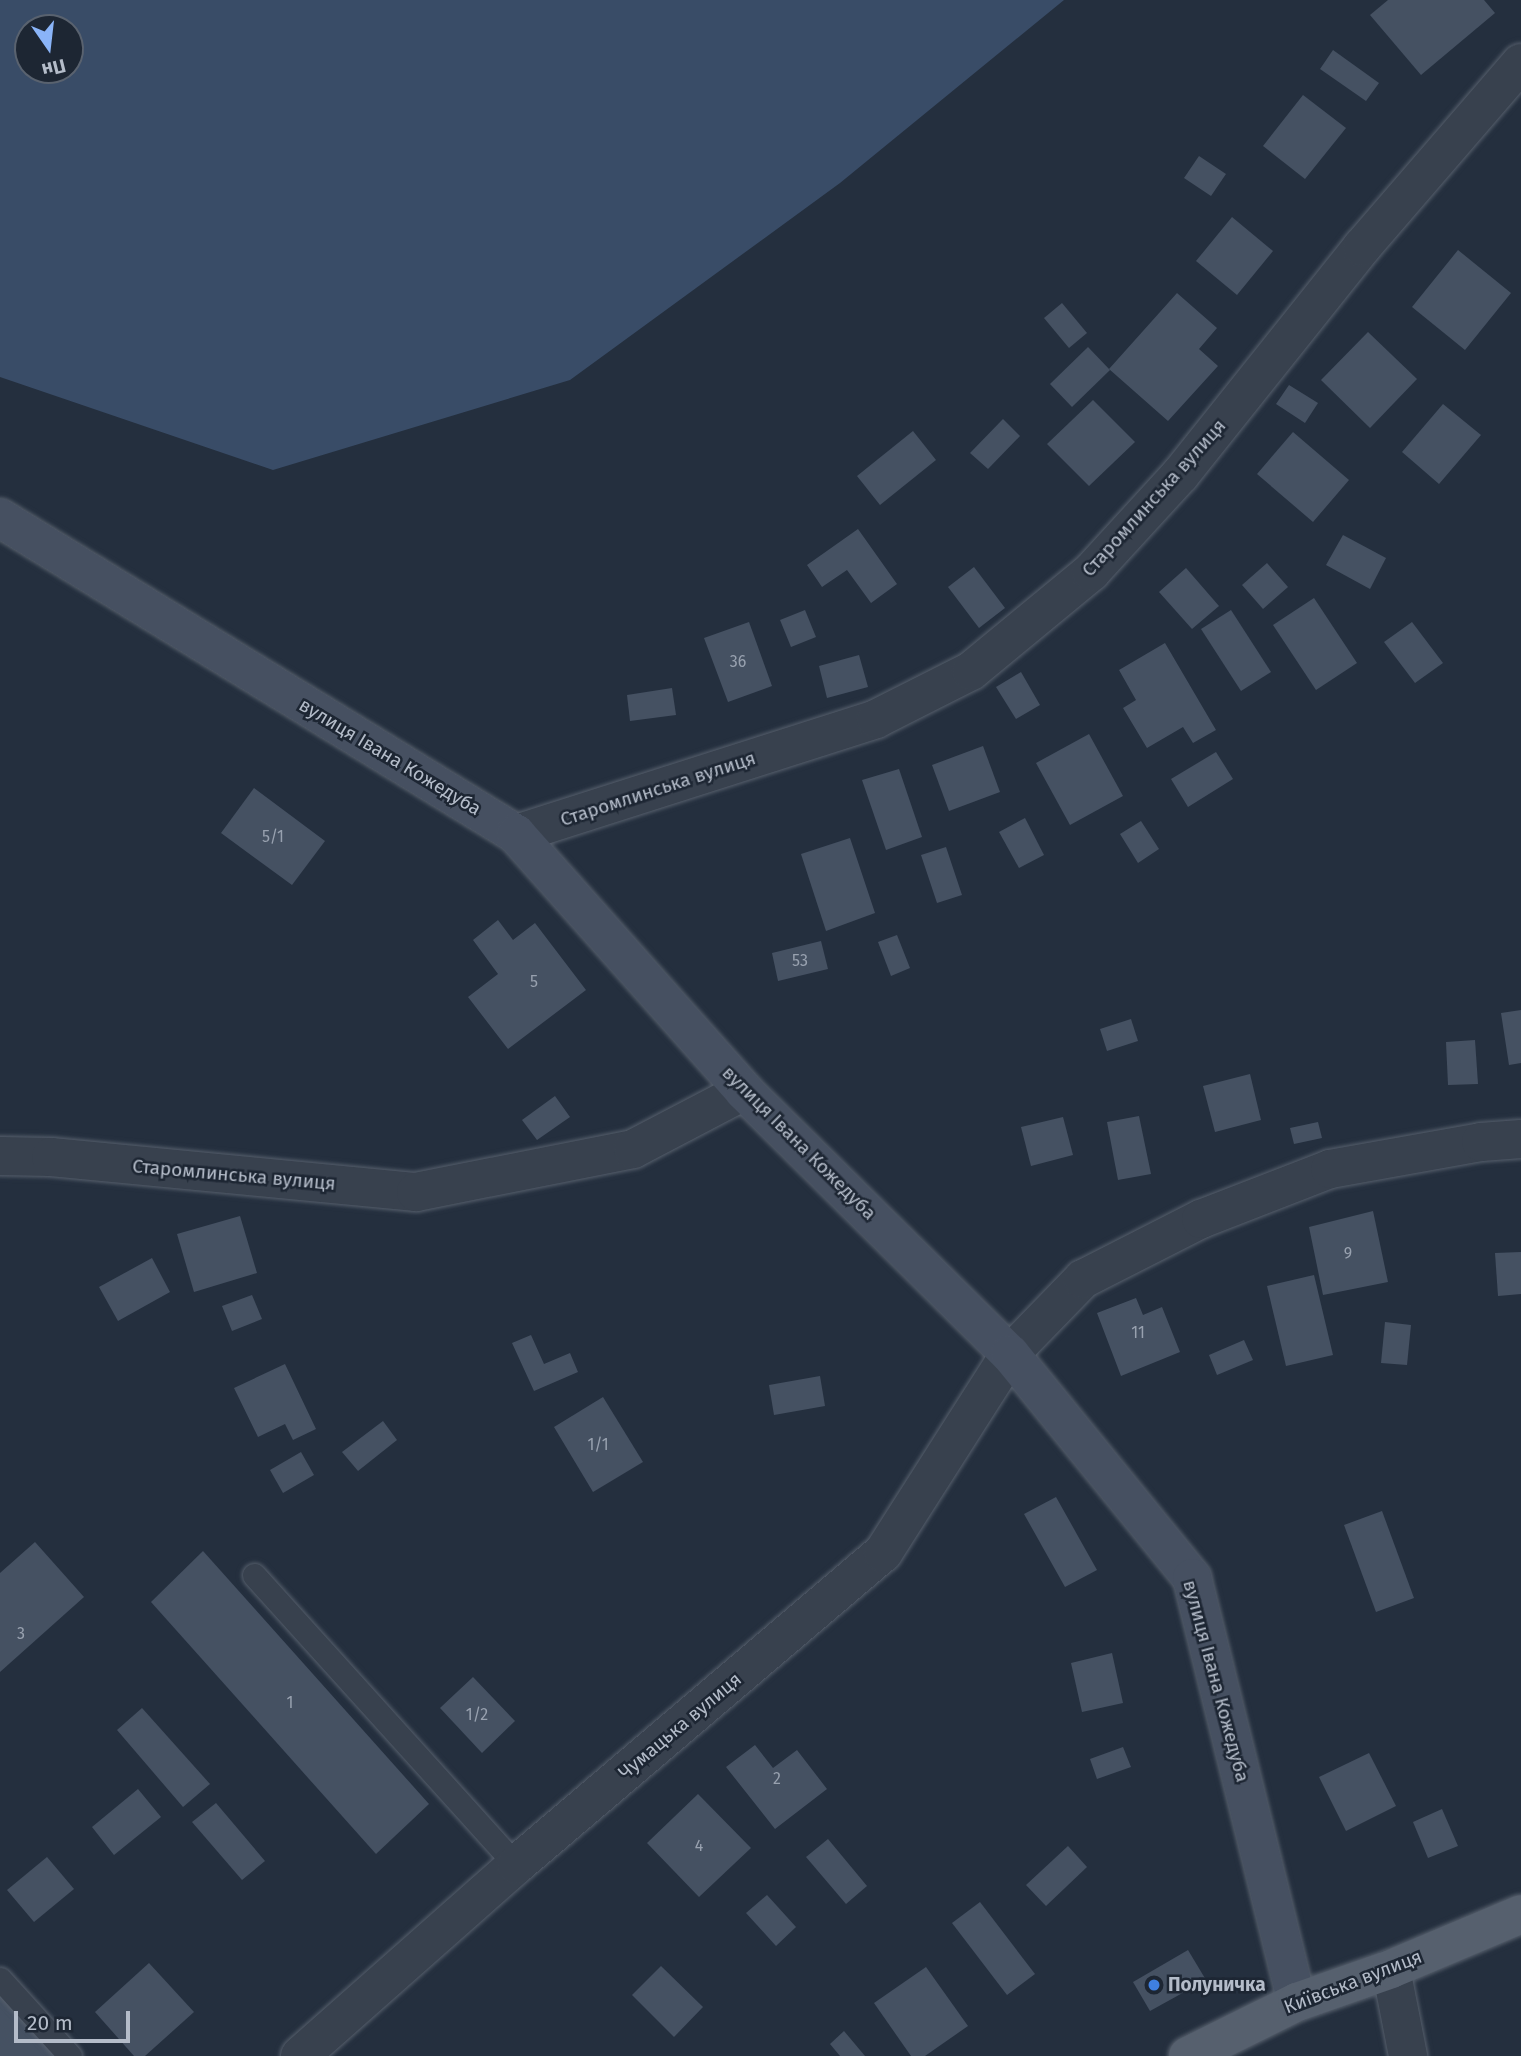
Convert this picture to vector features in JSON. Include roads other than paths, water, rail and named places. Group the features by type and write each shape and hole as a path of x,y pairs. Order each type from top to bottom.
{"main road":[{"name":"вулиця Івана Кожедуба","path":"0,518 516,834 744,1091 1010,1354 1192,1578 1297,2002"},
{"name":"Київська вулиця","path":"1188,2056 1297,2002 1391,1969 1521,1914"}],"street":[{"name":"Старомлинська вулиця","path":"516,834 876,719 971,671 1091,572 1180,475 1362,247 1521,63"},
{"name":"Старомлинська вулиця","path":"0,1156 51,1157 416,1192 633,1149 744,1091"},
{"name":"Чумацька вулиця","path":"300,2056 516,1865 883,1553 1010,1354 1083,1279 1201,1219 1330,1169 1481,1142 1521,1139"},
{"path":"1391,1969 1408,2056"}],"lane":[{"path":"254,1575 516,1865"},
{"path":"0,1979 70,2056"}],"water":[{"path":"0,0 1064,0 840,183 570,380 273,470 0,377"}],"place":[{"name":"Полуничка","path":"1154,1985"}]}
